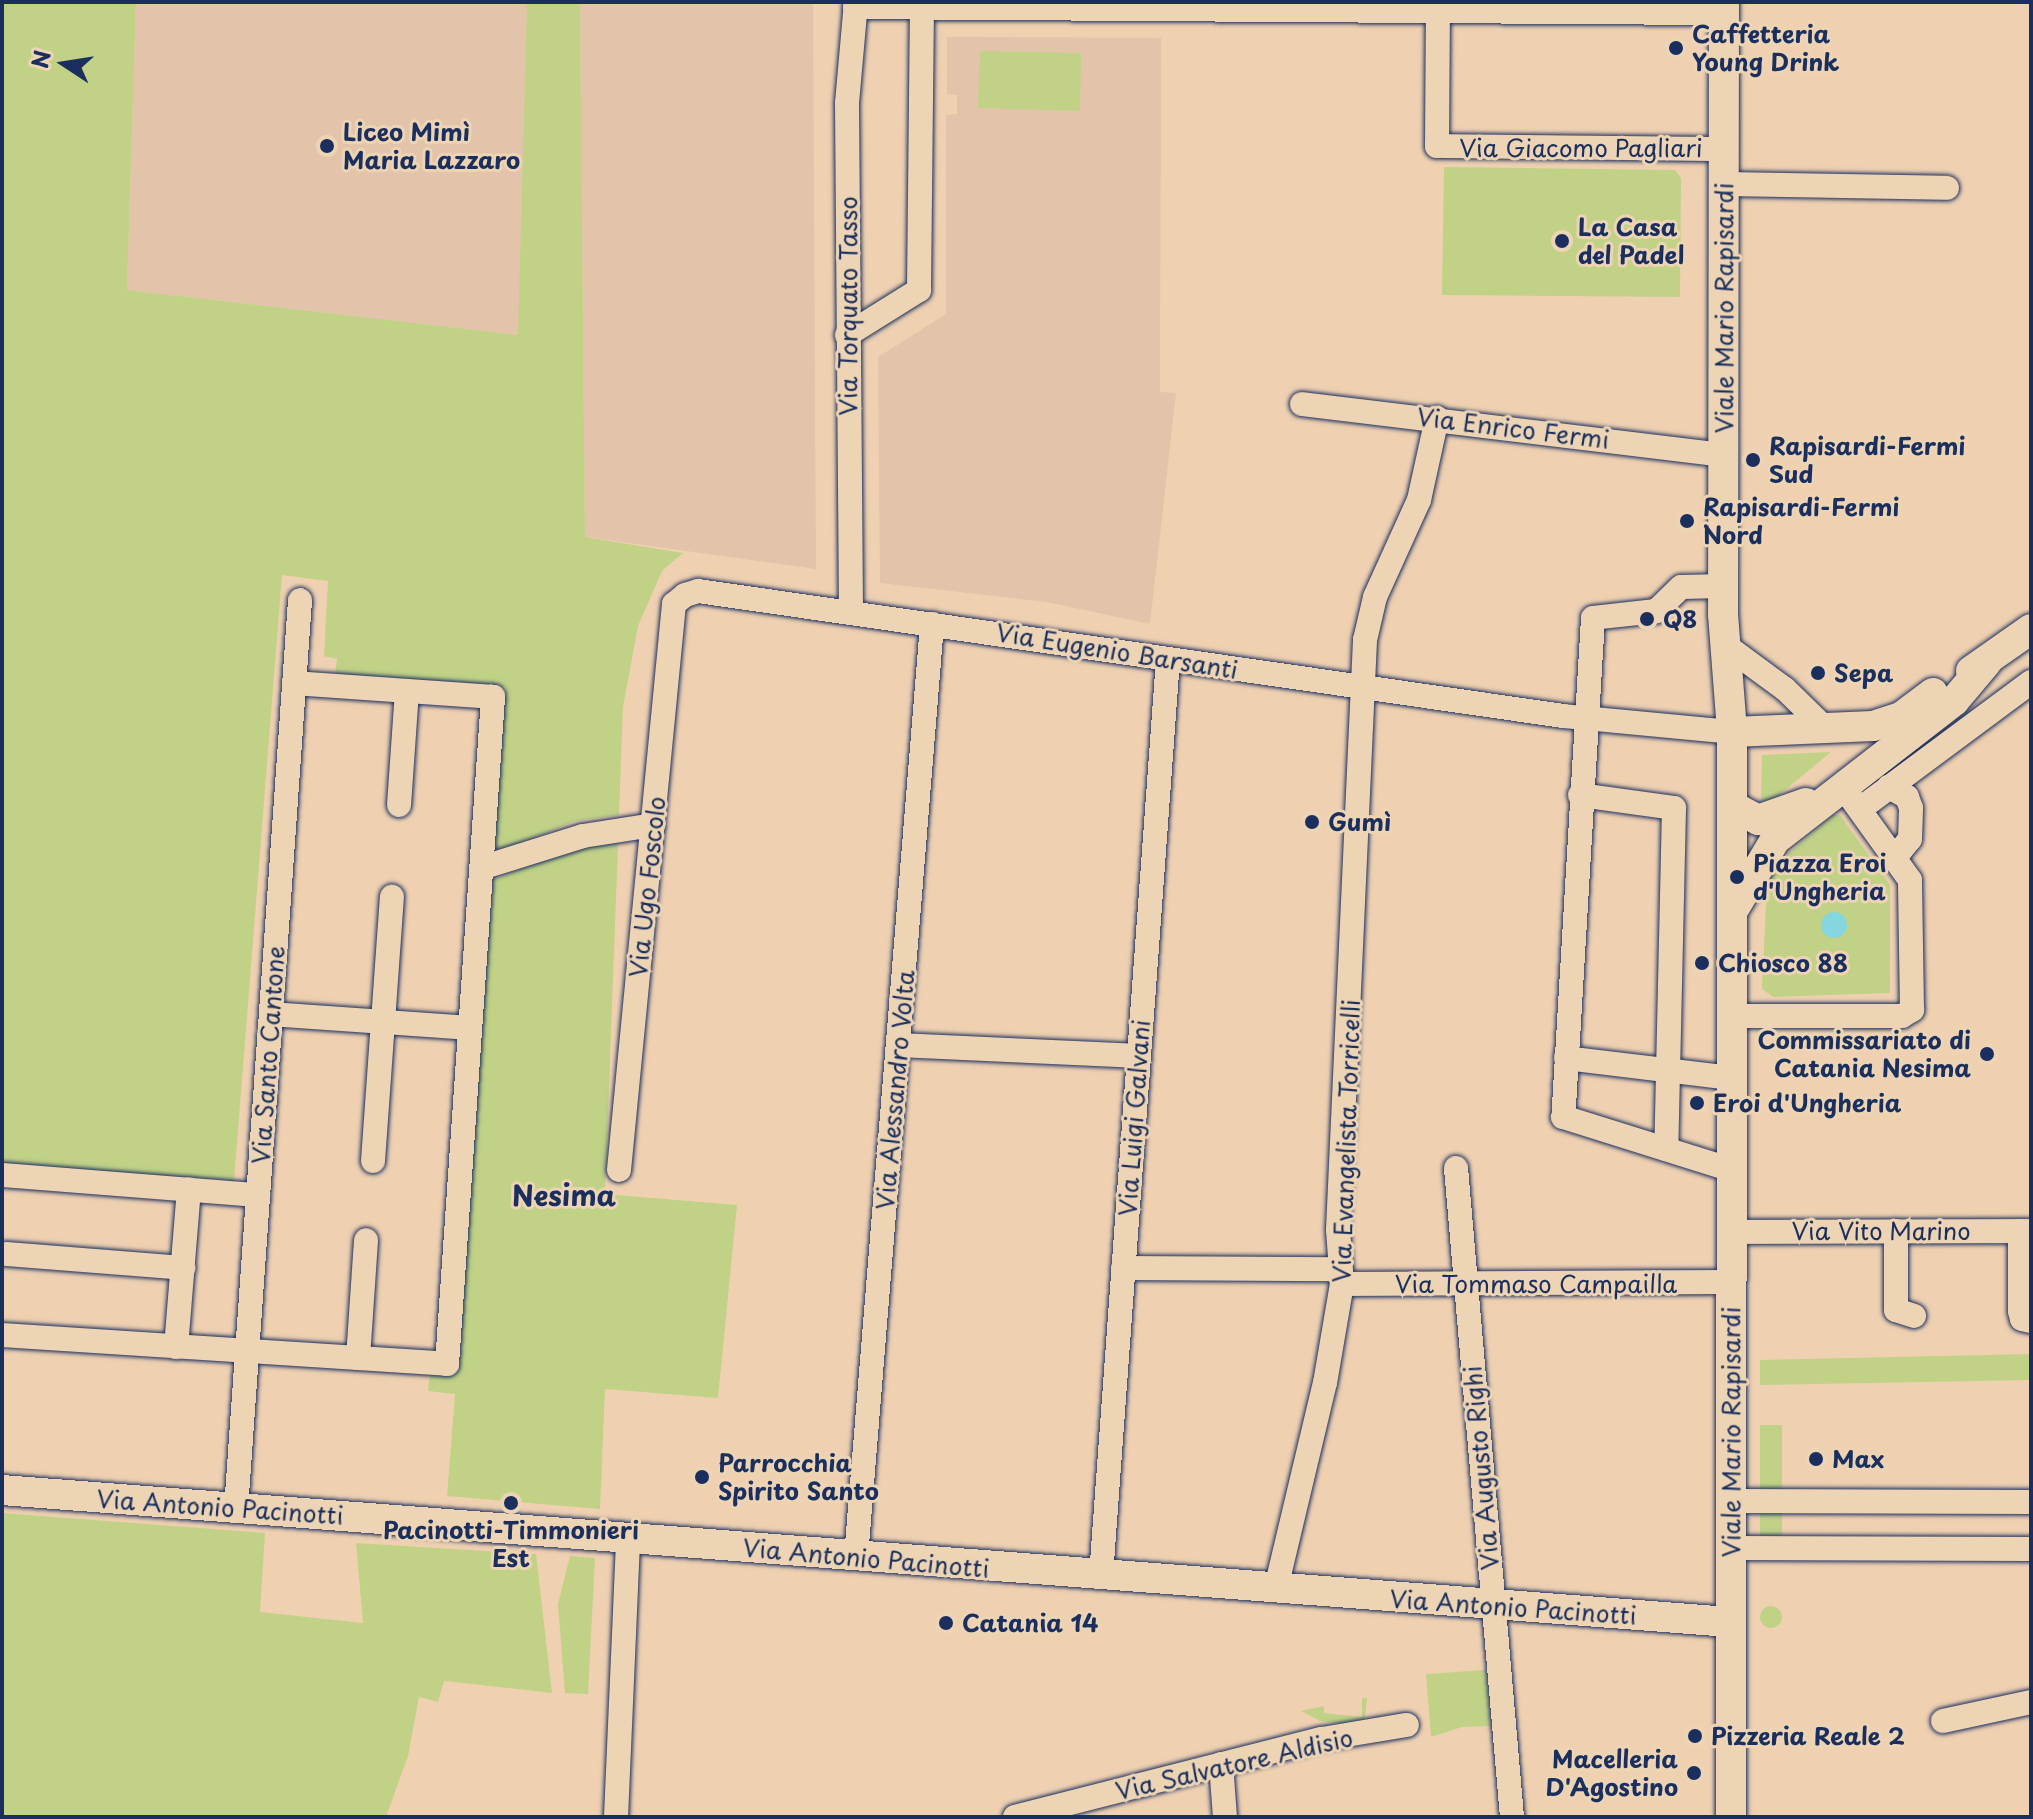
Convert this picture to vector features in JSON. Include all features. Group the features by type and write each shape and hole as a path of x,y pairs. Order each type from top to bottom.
{"main road":[{"name":"Viale Mario Rapisardi","path":"1724,7 1724,600 1732,732 1731,1817"},
{"path":"1732,732 1873,726 1901,717 1987,662 2031,629"},
{"path":"1732,912 1762,855 1843,800 1954,701 1987,662"},
{"path":"1732,806 1758,820 1794,805 1843,800"},
{"name":"Via Antonio Pacinotti","path":"2,1490 1494,1607 1731,1622"}],"street":[{"path":"855,4 1724,7"},
{"name":"Via Torquato Tasso","path":"851,611 847,103 855,4"},
{"path":"847,335 919,290 922,6"},
{"name":"Via Giacomo Pagliari","path":"1438,6 1437,146 1724,149"},
{"path":"1724,184 1947,188"},
{"name":"Via Enrico Fermi","path":"1302,404 1723,455"},
{"name":"Via Evangelista Torricelli","path":"1276,1588 1325,1383 1341,1276 1362,688 1375,597 1419,500 1437,418"},
{"path":"1724,600 1681,587 1656,611 1593,618 1574,717 1580,795 1563,1117 1732,1170"},
{"name":"Via Eugenio Barsanti","path":"674,604 698,591 1574,717 1732,732"},
{"name":"Via Santo Cantone","path":"236,1509 300,600"},
{"name":"Via Ugo Foscolo","path":"619,1170 674,604"},
{"name":"Via Alessandro Volta","path":"856,1557 932,624"},
{"path":"1725,645 1785,689 1824,727"},
{"name":"Via Luigi Galvani","path":"1101,1576 1168,659"},
{"path":"1731,1016 1902,1016 1912,1010 1910,880 1889,851 1843,800 1889,787 2031,682"},
{"path":"2,1335 447,1364 493,697 294,683"},
{"path":"399,805 407,691"},
{"path":"1889,787 1907,797 1911,808 1910,839 1901,850 1889,851"},
{"path":"1580,795 1674,808 1666,1149"},
{"path":"481,868 583,836 653,825"},
{"path":"373,1161 392,897"},
{"path":"271,1014 470,1028"},
{"path":"899,1045 1139,1056"},
{"path":"1566,1058 1732,1078"},
{"name":"Via Augusto Righi","path":"1456,1168 1512,1817"},
{"path":"2,1175 258,1195"},
{"path":"176,1347 189,1190"},
{"path":"1896,1231 1896,1310 1914,1316"},
{"path":"2025,1231 2020,1311 2022,1319 2031,1321"},
{"name":"Via Vito Marino","path":"1731,1232 2025,1231"},
{"path":"358,1358 366,1240"},
{"path":"6,1254 183,1268"},
{"name":"Via Tommaso Campailla","path":"1123,1268 1341,1276 1465,1286 1731,1282"},
{"path":"1731,1501 2031,1502"},
{"path":"616,1817 628,1539"},
{"path":"1731,1548 2031,1549"},
{"path":"1943,1721 2031,1702"},
{"name":"Via Salvatore Aldisio","path":"1015,1817 1221,1764 1407,1725"},
{"path":"1221,1764 1225,1817"}],"shaded area":[{"name":"Liceo Mimì Maria Lazzaro","path":"136,2 527,2 519,335 127,290"},
{"path":"580,2 813,2 816,569 585,537"},
{"path":"947,37 1161,38 1160,392 1176,393 1150,624 1047,602 880,583 878,357 946,314 946,115 957,114 957,95 947,94"}],"green space":[{"path":"2,2 136,2 127,290 518,335 527,2 580,2 585,537 683,553 662,571 638,626 623,707 619,815 575,821 494,854 506,687 335,674 337,659 324,656 328,581 282,575 234,1181 2,1164"},
{"path":"980,51 1081,53 1080,111 978,108"},
{"name":"La Casa del Padel","path":"1444,167 1675,170 1681,178 1680,297 1442,295"},
{"path":"1831,752 1768,804 1761,801 1762,755"},
{"path":"1833,815 1840,815 1890,885 1890,993 1773,997 1762,989 1767,883 1780,861"},
{"path":"618,844 605,1194 737,1205 718,1398 605,1389 600,1509 447,1496 455,1394 428,1391 430,1372 456,1374 493,880 572,848"},
{"path":"2031,1354 2031,1380 1760,1385 1760,1360"},
{"path":"1760,1425 1782,1425 1782,1495 1760,1495"},
{"path":"1760,1510 1782,1510 1782,1544 1760,1544"},
{"path":"2,1513 265,1533 260,1612 363,1623 356,1543 536,1554 552,1693 444,1681 438,1702 419,1697 408,1756 386,1817 2,1817"},
{"path":"570,1556 595,1558 588,1694 565,1693 558,1604"},
{"path":"1771,1606 1779,1609 1782,1617 1779,1625 1771,1628 1763,1625 1760,1617 1763,1609"},
{"path":"1486,1670 1491,1726 1462,1727 1431,1737 1426,1674"},
{"path":"1362,1698 1367,1698 1364,1726 1320,1721 1301,1711 1324,1706 1324,1713 1362,1717"}],"water":[{"path":"1834,912 1843,916 1847,925 1843,934 1834,938 1825,934 1821,925 1825,916"}],"place":[{"name":"Caffetteria Young Drink","path":"1676,48"},
{"name":"Liceo Mimì Maria Lazzaro","path":"327,146"},
{"name":"La Casa del Padel","path":"1562,241"},
{"name":"Rapisardi-Fermi Sud","path":"1753,460"},
{"name":"Rapisardi-Fermi Nord","path":"1687,521"},
{"name":"Q8","path":"1647,619"},
{"name":"Sepa","path":"1818,673"},
{"name":"Gumì","path":"1312,822"},
{"name":"Piazza Eroi d'Ungheria","path":"1737,877"},
{"name":"Chiosco 88","path":"1702,963"},
{"name":"Commissariato di Catania Nesima","path":"1987,1054"},
{"name":"Eroi d'Ungheria","path":"1697,1103"},
{"name":"Max","path":"1816,1459"},
{"name":"Parrocchia Spirito Santo","path":"702,1477"},
{"name":"Pacinotti-Timmonieri Est","path":"511,1503"},
{"name":"Catania 14","path":"946,1623"},
{"name":"Pizzeria Reale 2","path":"1695,1736"},
{"name":"Macelleria D'Agostino","path":"1694,1773"}],"district":[{"name":"Nesima","path":"564,1195"}]}
